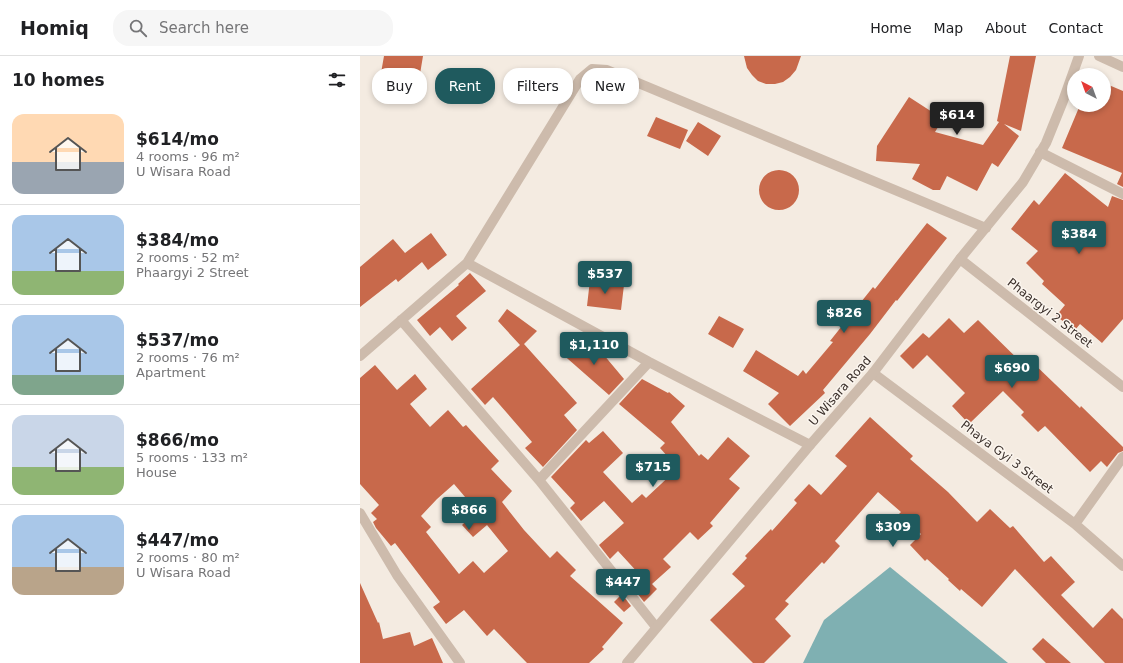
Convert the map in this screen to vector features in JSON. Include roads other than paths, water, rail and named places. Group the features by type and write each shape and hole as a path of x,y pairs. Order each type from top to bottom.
{"street":[{"name":"U Wisara Road","path":"627,663 810,445 873,373 960,259 1023,182 1040,152 1063,100 1079,56"},
{"path":"1100,56 1123,67"},
{"path":"360,356 466,263 580,79 592,69 607,70 986,228"},
{"path":"1040,152 1123,194"},
{"name":"Phaargyi 2 Street","path":"960,259 1123,387"},
{"path":"466,263 649,362 810,445"},
{"path":"401,320 539,480 656,627"},
{"path":"539,480 649,362"},
{"name":"Phaya Gyi 3 Street","path":"873,373 1075,524 1123,566"},
{"path":"1075,524 1123,457"},
{"path":"360,513 397,575 460,663"}],"water":[{"path":"890,567 1008,663 803,663 824,620"}]}
